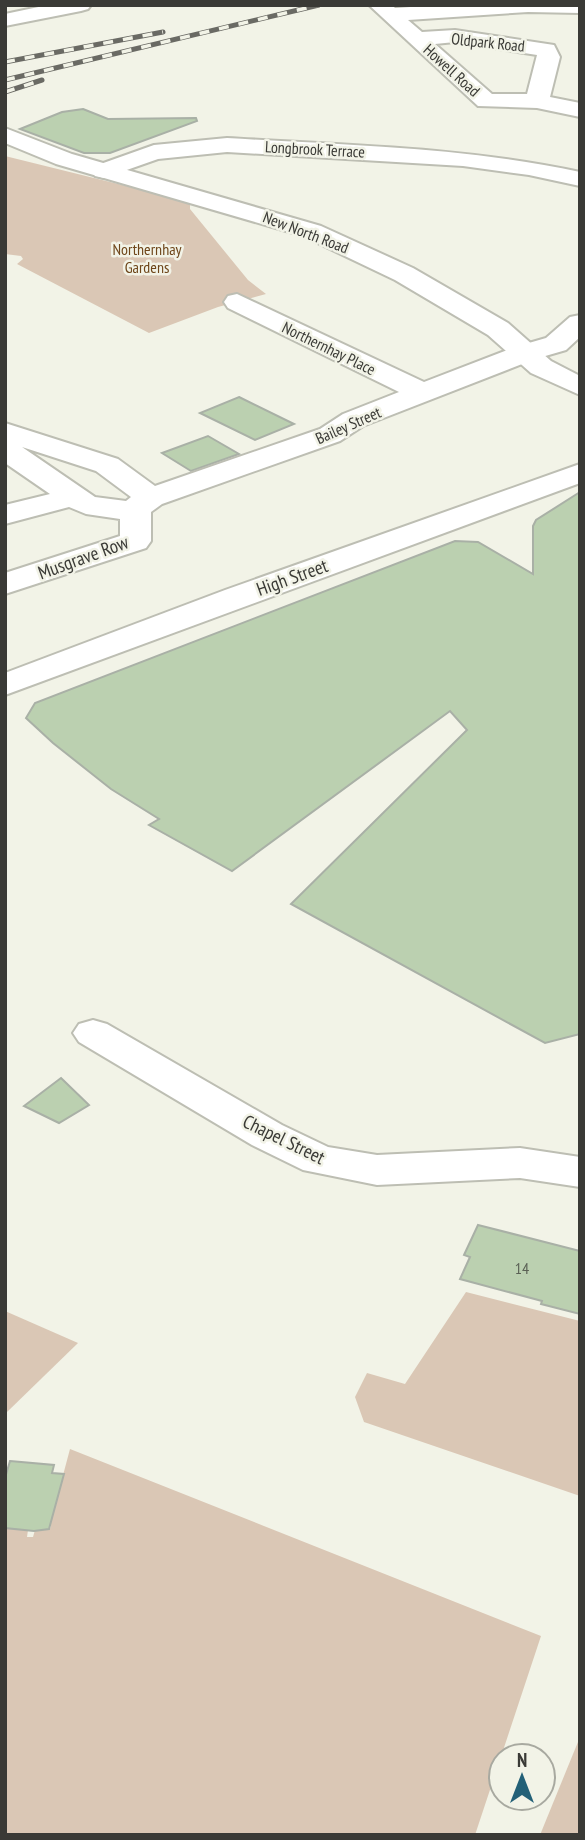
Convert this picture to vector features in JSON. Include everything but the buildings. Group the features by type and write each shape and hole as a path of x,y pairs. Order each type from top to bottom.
{"street":[{"path":"5,20 81,5"},
{"path":"383,10 580,7"},
{"name":"Howell Road","path":"383,10 499,117 528,168"},
{"name":"Oldpark Road","path":"417,39 455,36 546,50 549,57 537,101"},
{"path":"499,117 537,101 580,110"},
{"name":"New North Road","path":"5,135 41,152 312,231 404,274 498,329 541,367 580,387"},
{"name":"Longbrook Terrace","path":"104,171 154,152 227,145 450,158 528,168"},
{"path":"528,168 580,179"},
{"name":"Northernhay Place","path":"237,302 423,393"},
{"name":"Bailey Street","path":"143,505 330,435 353,420 525,353 556,344 580,323"},
{"path":"5,432 107,465 143,505"},
{"path":"5,449 72,497 99,509 143,505"},
{"name":"High Street","path":"5,685 236,597 580,473"},
{"path":"5,515 72,497"},
{"name":"Musgrave Row","path":"5,584 135,541 143,505"},
{"name":"Chapel Street","path":"93,1033 267,1135 318,1160 377,1170 520,1163 580,1172"}],"green space":[{"name":"Northernhay Gardens","path":"5,156 195,203 190,205 190,209 248,280 266,294 218,307 149,333 17,264 23,259 21,256 5,254"},
{"path":"466,1292 580,1321 580,1496 364,1422 355,1397 367,1373 405,1384"},
{"path":"5,1311 78,1343 6,1413 5,1413"},
{"path":"70,1449 541,1636 506,1742 487,1742 487,1799 475,1835 5,1835 5,1528 28,1530 27,1537 33,1537 35,1530 50,1529 51,1525 42,1523 62,1479"},
{"path":"580,1737 580,1835 540,1835 549,1812 557,1812 557,1793"}],"railway":[{"path":"5,80 319,5"},
{"path":"5,62 163,32"},
{"path":"5,92 42,80"}]}
